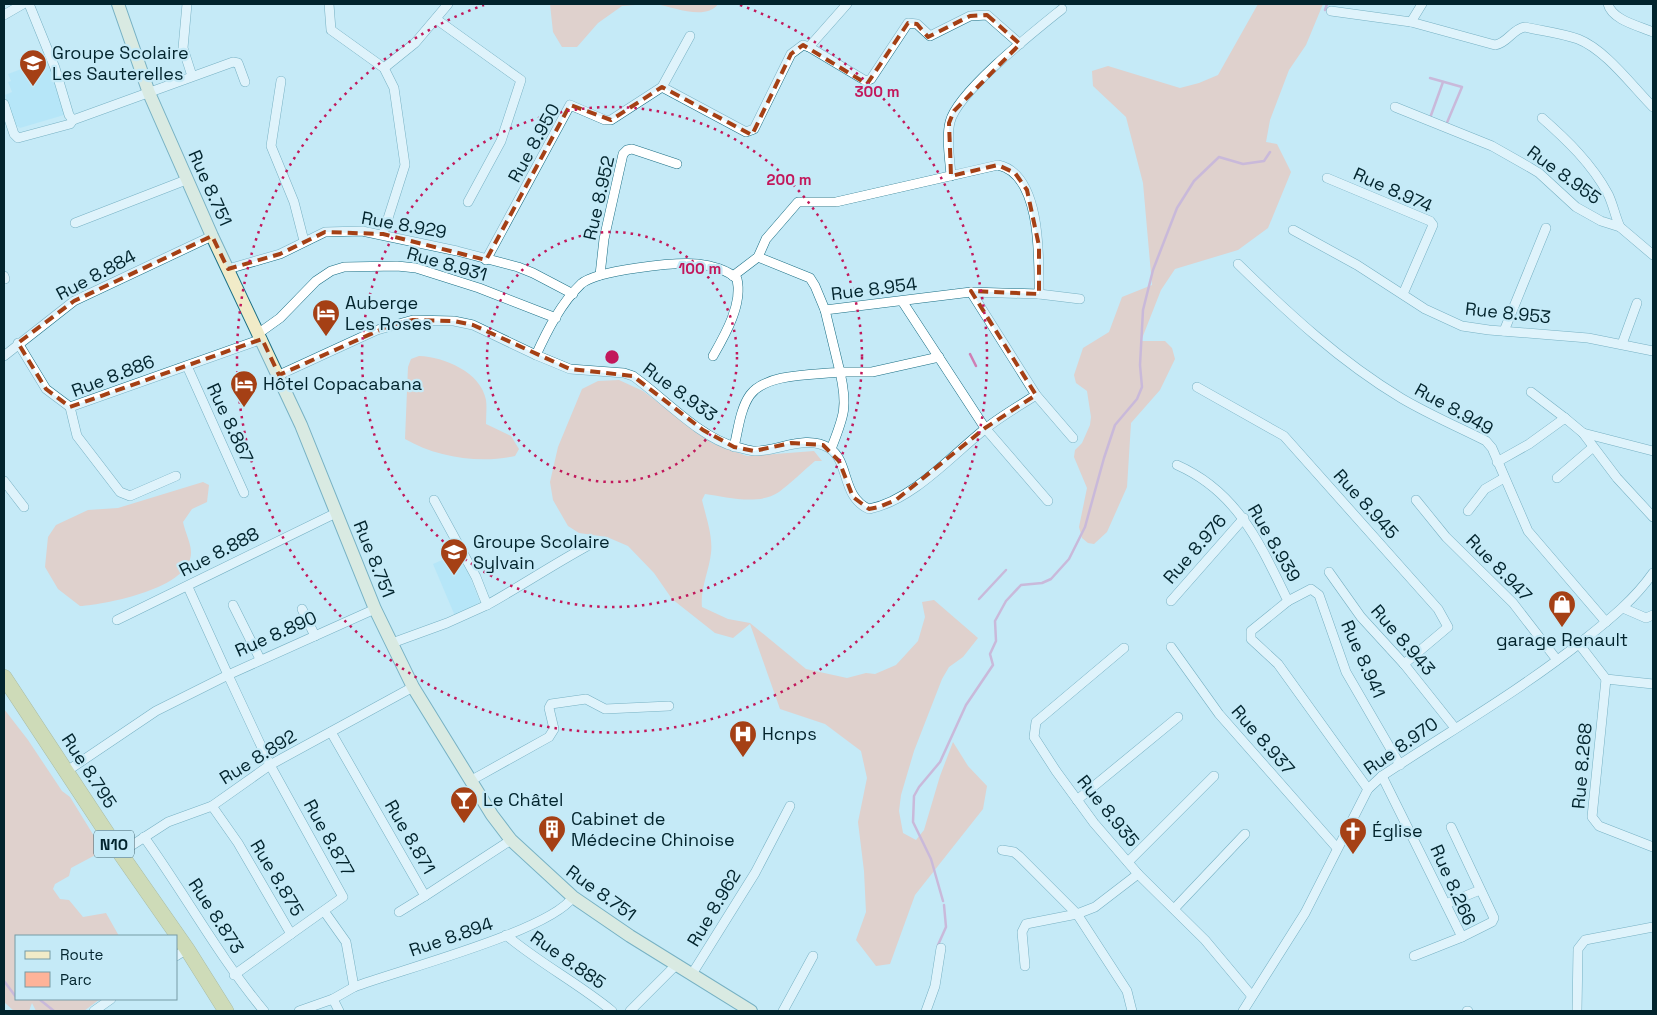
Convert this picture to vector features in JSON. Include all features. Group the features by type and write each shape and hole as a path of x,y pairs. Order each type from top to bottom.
{"highway":[{"name":"Rue 8.795","path":"4,677 67,771 171,935"},
{"name":"Rue 8.795","path":"182,952 226,1011"}],"main road":[{"name":"Rue 8.751","path":"118,4 149,93 186,180 279,375 376,609 413,687 470,781 511,840 573,897 630,936 750,1011"}],"street":[{"path":"4,15 23,4"},
{"path":"29,4 55,68 68,115 73,120"},
{"path":"329,4 331,30 384,68 394,88 405,165 383,234"},
{"path":"384,68 415,43 448,4"},
{"path":"809,47 847,4"},
{"path":"1411,22 1422,4"},
{"path":"1608,4 1611,12 1624,20 1653,32"},
{"path":"186,7 183,48 192,76"},
{"path":"951,176 949,123 961,100 1020,44 1062,9"},
{"path":"1331,11 1411,22 1496,45 1506,41 1520,28 1525,27 1577,39 1590,45 1604,56 1653,107"},
{"path":"690,36 662,87 746,132 754,129 791,54 803,45 866,81 870,79 908,23 917,24 930,36 970,16 987,15 1020,44"},
{"path":"436,19 520,80 500,141 468,202"},
{"path":"4,104 14,134 18,138 23,138 70,124 73,120 192,76 236,62 245,82"},
{"path":"281,81 271,146 294,202 304,241"},
{"name":"Rue 8.950","path":"486,260 570,106 605,120 612,120 662,87"},
{"name":"Rue 8.955","path":"1395,107 1492,146 1539,173 1576,207 1620,227 1653,256"},
{"path":"1542,118 1568,141 1608,194 1620,227"},
{"name":"Rue 8.952","path":"600,276 604,239 623,154 632,149 677,164"},
{"path":"733,276 758,257 766,239 798,202 836,202 998,165 1006,166 1015,173 1027,190 1039,246 1039,294"},
{"name":"Rue 8.974","path":"1327,178 1430,221 1433,225 1403,294"},
{"path":"75,223 186,180"},
{"path":"1504,331 1546,228"},
{"name":"Rue 8.953","path":"1293,230 1425,308 1455,323 1476,329 1588,338 1653,351"},
{"name":"Rue 8.929","path":"228,269 280,254 325,232 362,231 383,234 533,272 573,294"},
{"name":"Rue 8.884","path":"4,356 18,343 74,301 212,236"},
{"path":"758,257 810,278 825,310"},
{"path":"536,355 556,318 582,283 600,276 647,266 685,264 715,267 733,276 738,285 736,303 723,337 713,356"},
{"name":"Rue 8.949","path":"1238,264 1298,322 1322,342 1399,397 1486,441 1498,462 1528,531 1606,622"},
{"name":"Rue 8.931","path":"260,336 316,281 330,271 344,267 397,266 416,268 479,288 556,318"},
{"path":"972,292 1036,395 1073,438"},
{"name":"Rue 8.954","path":"831,449 845,410 846,397 825,310 972,292 1039,294 1080,299"},
{"path":"902,300 985,428 1048,501"},
{"path":"1622,344 1637,303"},
{"name":"Rue 8.933","path":"279,375 377,330 413,320 454,321 473,325 570,369 624,373 633,376 703,430 734,447 754,451 791,443 811,443 831,449"},
{"name":"Rue 8.886","path":"176,476 130,496 120,492 77,436 70,407 187,366 260,336"},
{"path":"18,343 46,389 70,407"},
{"path":"734,447 745,404 759,386 771,380 840,372 872,372 939,357"},
{"name":"Rue 8.867","path":"187,366 244,493"},
{"name":"Rue 8.945","path":"1197,387 1284,436 1438,610 1448,627 1404,664"},
{"path":"1531,392 1583,433 1592,448 1653,517"},
{"path":"831,449 839,461 853,497 862,506 869,509 896,500 959,453 985,428 1036,395"},
{"path":"1498,462 1529,444 1565,418"},
{"path":"1583,433 1653,451"},
{"path":"1557,478 1592,448"},
{"name":"Rue 8.939","path":"1177,465 1206,479 1244,518 1265,553 1288,601 1251,630 1251,639 1278,664 1368,789"},
{"path":"1468,511 1485,489 1504,478"},
{"path":"4,481 24,507"},
{"path":"434,500 476,577 487,605"},
{"name":"Rue 8.947","path":"1416,500 1446,537 1513,604 1557,660"},
{"name":"Rue 8.888","path":"117,620 188,587 190,584 336,513"},
{"name":"Rue 8.976","path":"1171,601 1244,518"},
{"path":"392,644 487,605 517,588 542,570 589,545"},
{"name":"Rue 8.943","path":"1329,572 1361,617 1404,664 1455,728"},
{"name":"Rue 8.970","path":"1243,1011 1305,913 1368,789 1382,776 1500,701 1579,644 1641,591 1653,573"},
{"path":"67,771 156,711 228,675 188,587"},
{"name":"Rue 8.941","path":"1288,601 1311,589 1318,595 1346,672 1400,764"},
{"path":"233,605 260,659"},
{"path":"1623,608 1646,618 1653,615"},
{"path":"302,609 315,636"},
{"name":"Rue 8.890","path":"270,765 228,675 260,659 376,609"},
{"path":"1579,644 1606,679 1653,684"},
{"name":"Rue 8.937","path":"1171,647 1219,714 1337,848"},
{"name":"Rue 8.935","path":"1124,648 1036,722 1033,730 1034,737 1077,800 1138,874 1174,909 1252,996"},
{"name":"Rue 8.268","path":"1606,679 1592,817 1599,826 1653,847"},
{"name":"Rue 8.892","path":"120,853 168,822 212,806 270,765 413,687"},
{"path":"470,781 549,737 554,729 549,708 551,704 586,699 605,709 669,706"},
{"path":"1077,800 1178,717"},
{"name":"Rue 8.871","path":"331,732 424,896 511,840"},
{"name":"Rue 8.877","path":"270,765 343,897 291,934"},
{"path":"1128,862 1214,776"},
{"name":"Rue 8.266","path":"1382,776 1462,937 1414,956"},
{"name":"Rue 8.875","path":"212,806 238,843 291,934 234,975"},
{"name":"Rue 8.962","path":"692,974 754,873 790,806"},
{"path":"1451,827 1494,920 1462,937"},
{"path":"1174,909 1245,834"},
{"name":"Rue 8.873","path":"144,837 194,910 234,975 264,1011"},
{"path":"1002,850 1014,852 1020,856 1077,914 1127,991 1132,1011"},
{"path":"1025,966 1022,927 1026,924 1077,914 1095,907 1138,874"},
{"path":"1446,904 1480,890"},
{"path":"399,912 424,896"},
{"name":"Rue 8.894","path":"299,1011 333,999 354,986 506,935 553,915 568,905 573,897"},
{"path":"324,911 346,942 354,986"},
{"path":"1577,1011 1578,949 1580,943 1585,940 1653,927"},
{"name":"Rue 8.885","path":"506,935 612,1011"},
{"path":"926,1011 935,986 941,948"},
{"path":"783,1011 813,956"},
{"path":"630,1011 677,964"},
{"path":"333,999 339,1011"},
{"path":"94,1011 110,1000"}],"highlighted area":[{"path":"987,15 1020,44 954,111 949,123 951,176 998,165 1015,173 1027,190 1039,246 1039,294 971,291 1036,395 985,428 896,500 879,507 869,509 853,497 839,461 823,445 791,443 754,451 734,447 703,430 633,376 570,369 473,325 454,321 413,320 391,325 279,375 262,339 70,407 46,389 18,343 74,301 212,236 228,269 280,254 325,232 383,234 486,260 570,105 611,120 662,87 752,135 791,54 803,45 867,84 908,23 917,24 928,37 970,16"}],"shaded area":[{"name":"Groupe Scolaire Les Sauterelles","path":"46,56 64,105 64,115 20,128 14,124 5,95 12,92 8,82 11,81 8,74 24,68 26,75 30,74 38,69"},
{"name":"Groupe Scolaire Sylvain","path":"460,552 480,602 455,616 433,564"}],"green space":[{"path":"550,4 648,4 622,6 598,23 577,47 562,47 553,32"},
{"path":"656,4 718,4 706,12 689,12"},
{"path":"1258,4 1323,4 1306,45 1289,70 1270,120 1266,142 1277,144 1291,172 1268,228 1238,250 1175,269 1161,290 1141,341 1165,341 1172,348 1175,359 1160,390 1131,423 1127,487 1107,532 1094,544 1088,543 1082,538 1079,527 1087,488 1074,457 1075,450 1082,443 1090,425 1091,417 1087,391 1076,383 1074,375 1083,348 1109,332 1122,297 1152,285 1143,183 1126,117 1093,86 1092,71 1108,66 1180,88 1199,83 1218,75"},
{"path":"419,356 450,363 477,381 483,390 486,400 486,424 511,436 519,449 515,456 487,459 458,457 430,450 405,439 408,367 411,359"},
{"path":"619,380 643,391 712,443 747,456 814,451 822,461 815,461 779,492 762,499 752,500 705,494 702,500 709,526 711,547 702,594 702,607 728,619 750,623 806,669 847,678 866,673 875,674 896,665 918,641 925,617 922,602 934,600 978,638 963,657 949,667 942,679 914,751 901,795 899,811 903,833 916,840 924,830 940,776 953,742 968,766 987,786 983,809 915,895 890,964 876,966 856,940 866,912 864,871 858,822 867,778 861,751 825,724 780,709 750,624 733,638 715,633 672,599 654,573 628,546 607,537 579,533 568,526 553,500 550,482 558,447 582,389 598,381"},
{"path":"203,482 209,485 207,502 192,509 183,522 191,552 188,565 178,575 146,592 93,605 80,606 58,589 45,567 48,537 56,525 88,510 118,508"},
{"path":"4,709 28,740 62,791 70,797 102,849 101,852 71,868 69,876 55,884 53,889 60,899 69,900 83,917 106,913 118,935 15,935 15,1000 99,1000 84,1011 36,1011 32,1003 29,1011 14,1011 4,1002"}],"waterway":[{"path":"1325,10 1327,4"},
{"path":"1430,78 1462,87 1446,125"},
{"path":"1430,118 1443,82"},
{"path":"943,901 931,859 913,822 914,796 940,762 966,705 993,665 990,654 996,641 995,621 1006,601 1021,585 1042,583 1051,579 1069,559 1085,527 1115,425 1137,399 1142,387 1140,365 1143,310 1153,270 1177,208 1194,181 1219,157 1243,164 1264,161 1270,152"},
{"path":"970,354 976,366"},
{"path":"979,599 1006,570"},
{"path":"938,945 946,927 944,905"},
{"path":"4,981 15,996"},
{"path":"40,1000 54,1011"}],"place":[{"name":"Groupe Scolaire Les Sauterelles","path":"33,87"},
{"name":"Auberge Les Roses","path":"326,337"},
{"name":"Hôtel Copacabana","path":"244,408"},
{"name":"Groupe Scolaire Sylvain","path":"454,576"},
{"name":"garage Renault","path":"1562,628"},
{"name":"Hcnps","path":"743,758"},
{"name":"Le Châtel","path":"464,824"},
{"name":"Cabinet de Médecine Chinoise","path":"552,853"},
{"name":"Église","path":"1353,855"}]}
